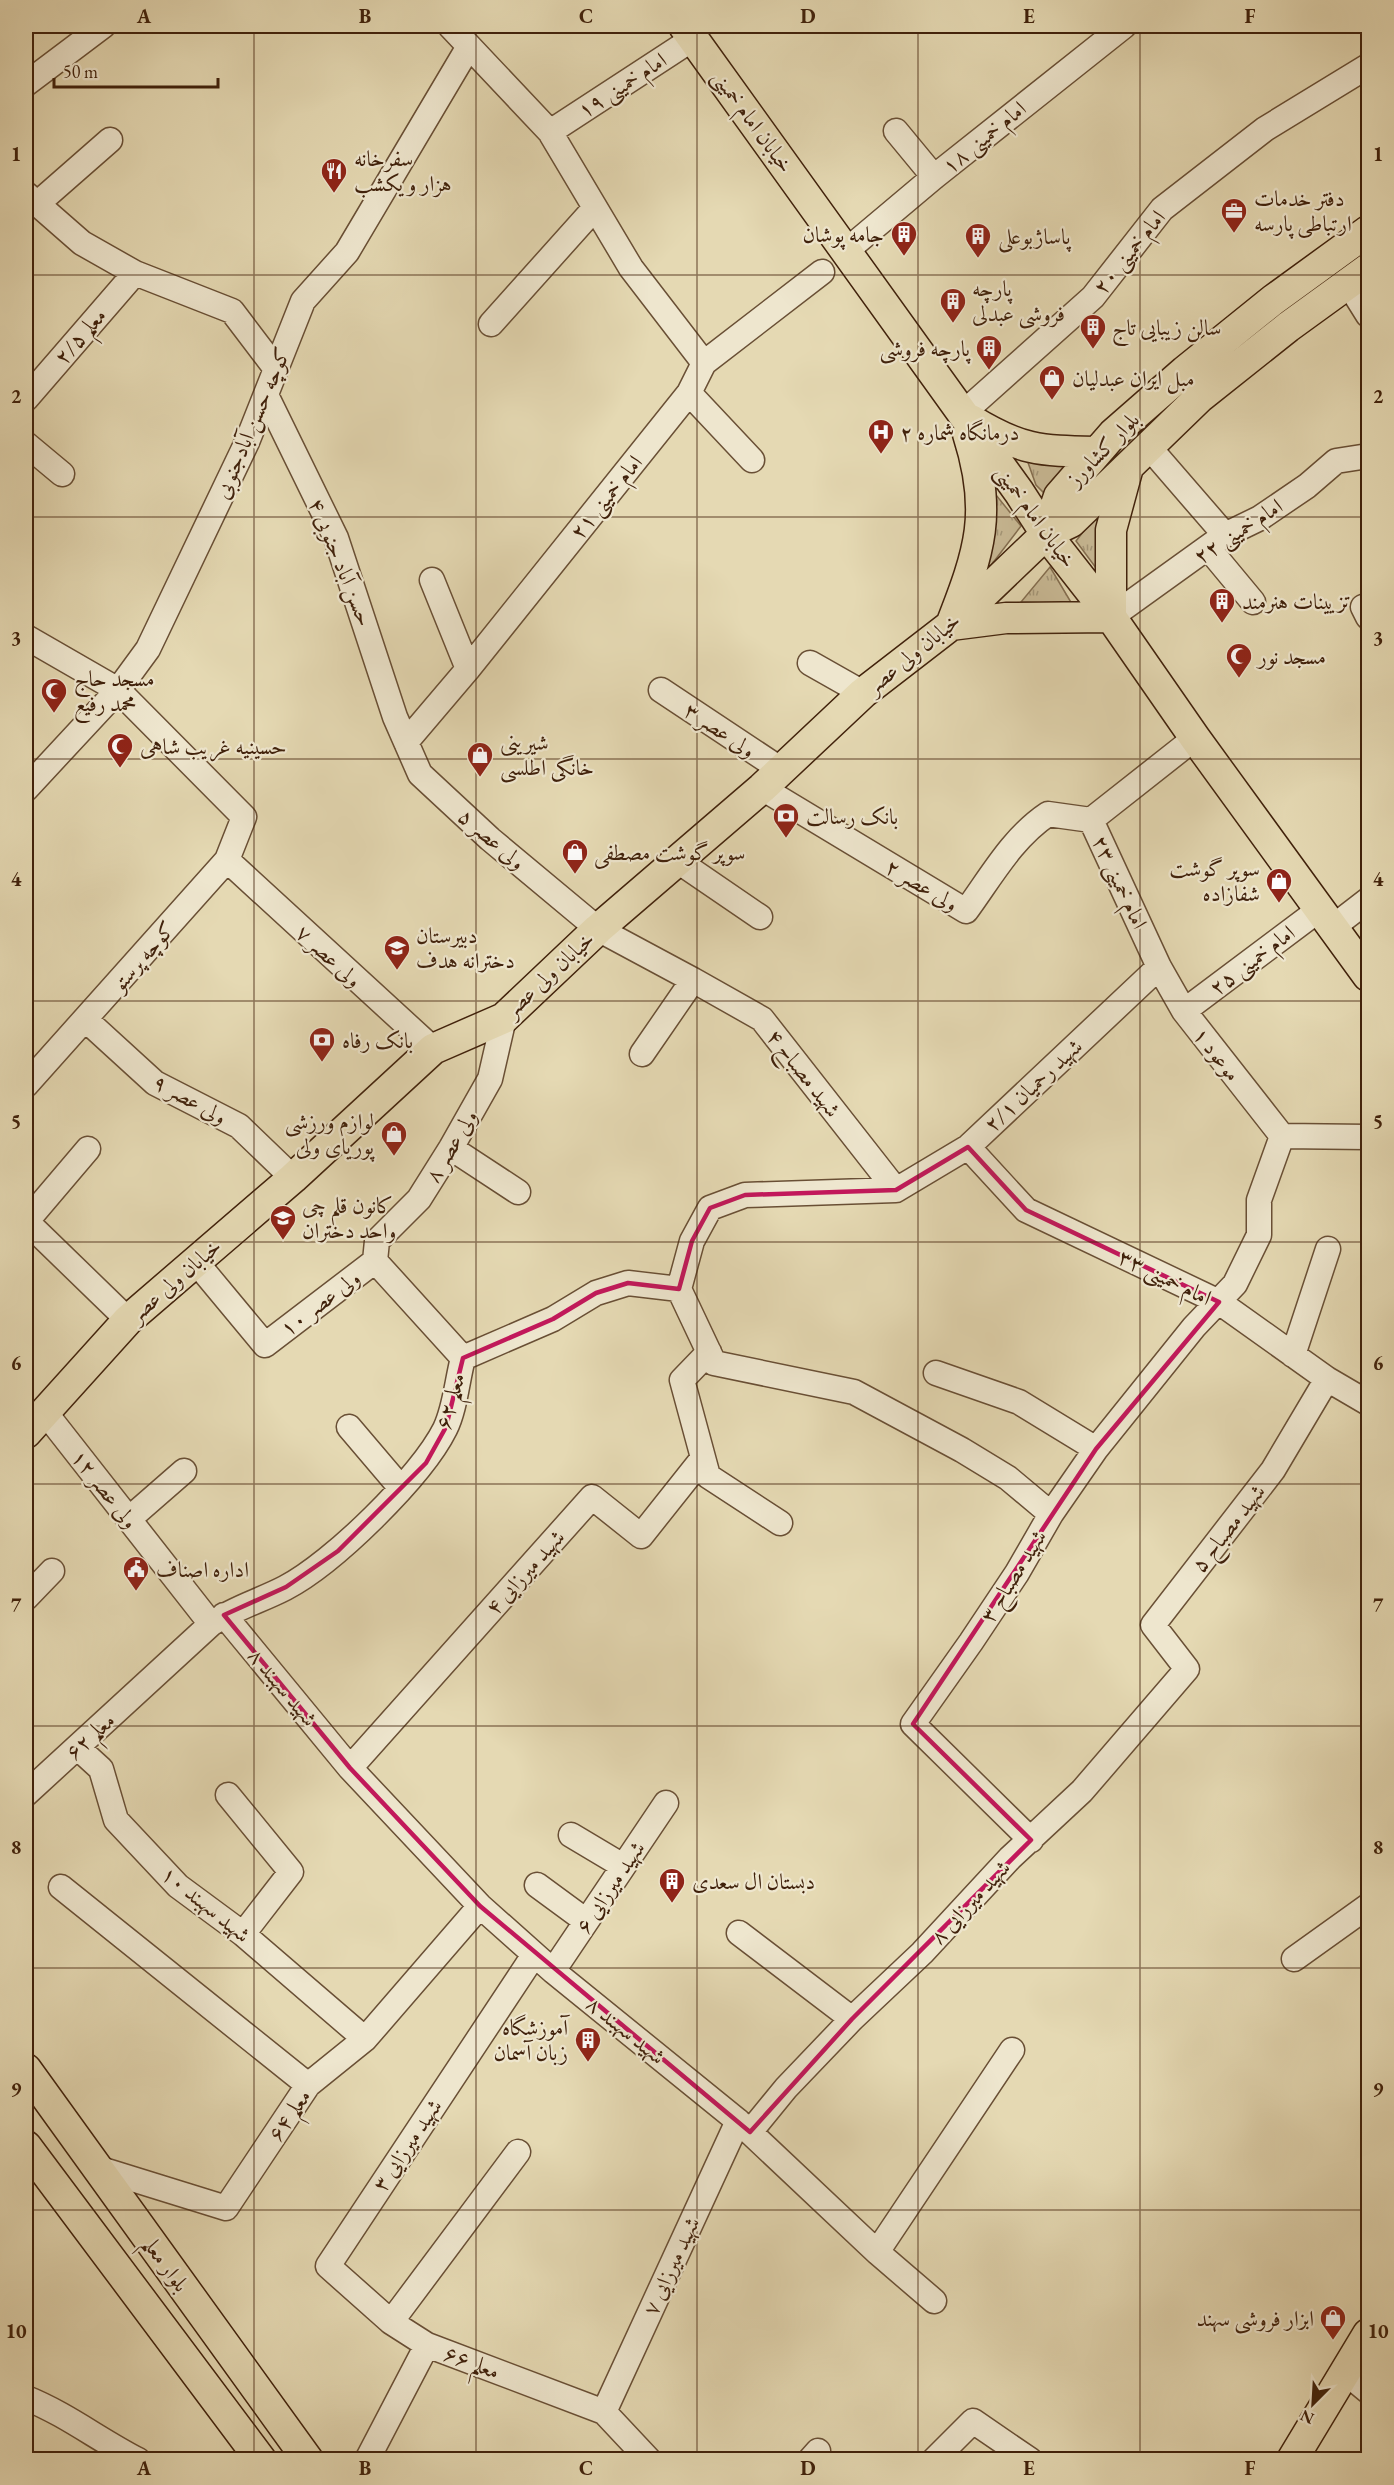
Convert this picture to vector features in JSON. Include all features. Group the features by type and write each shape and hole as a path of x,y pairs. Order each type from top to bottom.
{"main road":[{"name":"خیابان امام خمینی","path":"689,32 1046,534 1111,616 1194,738 1368,976"},
{"name":"بلوار کشاورز","path":"1046,534 1059,496 1104,443 1185,371 1273,300 1368,231"},
{"name":"بلوار کشاورز","path":"1046,534 1071,522 1200,397 1358,276"},
{"path":"962,414 1000,437 1026,448 1104,443 1138,457 1111,530 1111,616 1006,618 951,625 968,582 979,539 983,504 977,463 962,414"},
{"name":"خیابان ولی عصر","path":"35,1422 128,1320 293,1178 433,1049 504,1018 598,929 771,779 863,693 951,625 1046,534"},
{"name":"بلوار معلم","path":"26,2069 308,2460"},
{"name":"بلوار معلم","path":"26,2146 261,2460"},
{"path":"1292,2460 1368,2334"}],"street":[{"path":"26,84 103,26"},
{"path":"450,26 468,48 550,132 631,268 704,363"},
{"name":"امام خمینی ۱۸","path":"846,251 934,177 1124,26"},
{"name":"امام خمینی ۱۹","path":"550,132 689,32"},
{"name":"کوچه حسن آبادجنوبی","path":"26,789 148,649 247,442 303,301 347,252 468,48"},
{"name":"امام خمینی ۲۰","path":"962,414 1093,297 1162,209 1265,129 1368,66"},
{"path":"896,132 934,177"},
{"path":"111,140 32,199 82,243 135,273 232,311 276,369"},
{"path":"490,324 594,209"},
{"name":"امام خمینی ۲۱","path":"405,738 468,669 689,393 704,363 822,272"},
{"name":"معلم ۲/۵","path":"26,399 135,273"},
{"path":"1358,276 1368,315"},
{"path":"689,393 753,460"},
{"name":"حسن آباد جنوبی ۴","path":"266,395 336,538 405,738"},
{"path":"26,444 62,474"},
{"name":"امام خمینی ۲۲","path":"1111,616 1217,542 1260,518 1307,486 1336,461 1368,456"},
{"path":"1138,457 1217,542 1253,602"},
{"path":"432,580 468,669"},
{"path":"26,637 115,688"},
{"path":"810,663 863,693"},
{"name":"کوچه پرستو","path":"26,1085 227,860 243,817 115,688"},
{"name":"ولی عصر ۳","path":"661,690 771,779"},
{"name":"ولی عصر ۵","path":"405,738 420,774 490,839 598,929 693,980"},
{"name":"امام خمینی ۲۳","path":"1159,967 1091,820 1194,738"},
{"name":"ولی عصر ۲","path":"771,779 966,912 1011,847 1033,824 1048,814 1091,820"},
{"name":"ولی عصر ۷","path":"227,860 433,1049"},
{"path":"678,861 760,917"},
{"name":"امام خمینی ۲۵","path":"1184,1011 1326,918 1368,900"},
{"name":"موعود ۱","path":"1159,967 1184,1011 1282,1136"},
{"name":"شهید رحمیان ۲/۱","path":"896,1190 968,1147 1159,967"},
{"path":"642,1054 693,980"},
{"name":"شهید مصباح ۴","path":"693,980 762,1019 896,1190"},
{"name":"ولی عصر ۸","path":"375,1261 377,1241 419,1199 490,1079 504,1018"},
{"name":"ولی عصر ۹","path":"86,1020 155,1083 239,1126 293,1178"},
{"path":"1282,1136 1368,1137"},
{"name":"شهید مصباح ۳","path":"1030,1840 913,1724 1017,1573 1051,1514 1096,1449 1194,1327 1235,1284 1259,1235 1259,1200 1282,1136"},
{"name":"امام خمینی ۳۳","path":"968,1147 1026,1210 1219,1302 1327,1379 1368,1403"},
{"path":"451,1148 518,1192"},
{"path":"88,1149 26,1221 128,1320"},
{"path":"896,1190 745,1195 710,1208 692,1240 679,1289 714,1363 854,1392 962,1450 1008,1478 1051,1514"},
{"path":"1293,1355 1328,1249"},
{"path":"375,1261 463,1358"},
{"name":"ولی عصر ۱۰","path":"196,1262 265,1345 375,1261"},
{"name":"معلم ۶۲","path":"26,1794 218,1620 286,1587 338,1551 426,1463 446,1427 463,1358 553,1319 596,1293 628,1282 679,1289"},
{"path":"709,1352 682,1380 708,1476 780,1522"},
{"path":"936,1373 1019,1402 1096,1449"},
{"name":"شهید مصباح ۵","path":"1187,1669 1153,1624 1273,1470 1327,1379"},
{"name":"ولی عصر ۱۲","path":"35,1422 129,1519 218,1620"},
{"path":"349,1427 400,1487"},
{"name":"شهید میرزایی ۴","path":"350,1768 592,1497 641,1536 703,1458"},
{"path":"129,1519 183,1471"},
{"path":"26,1598 52,1571"},
{"name":"شهید سهبند ۸","path":"218,1620 350,1768 480,1906 553,1971 744,2127 877,2252 934,2301"},
{"name":"شهید میرزایی ۸","path":"744,2127 922,1953 1030,1840 1082,1791 1187,1669"},
{"name":"شهید سهبند ۱۰","path":"78,1748 101,1769 116,1820 178,1886 243,1934 366,2039"},
{"path":"228,1795 291,1872 243,1934"},
{"name":"شهید میرزایی ۶","path":"553,1971 666,1803"},
{"path":"572,1835 624,1866"},
{"path":"537,1885 586,1922"},
{"path":"61,1887 308,2085"},
{"name":"معلم ۶۴","path":"97,2168 226,2208 308,2085 366,2039 480,1906"},
{"path":"1294,1959 1368,1906"},
{"path":"739,1933 852,2019"},
{"name":"شهید میرزایی ۳","path":"391,2322 328,2266 534,1955"},
{"path":"877,2252 1012,2050"},
{"name":"شهید میرزایی ۷","path":"604,2412 744,2127"},
{"path":"427,2345 391,2322 518,2152"},
{"name":"معلم ۶۶","path":"367,2460 427,2345 604,2412"},
{"path":"1345,2372 1368,2391"},
{"path":"26,2398 57,2411 98,2439 138,2460"},
{"path":"604,2412 649,2460"},
{"path":"934,2460 973,2421 1030,2460"}],"highlighted area":[{"path":"968,1147 1026,1210 1219,1302 1096,1449 913,1724 1031,1840 852,2019 750,2132 480,1906 350,1768 224,1615 286,1587 338,1551 426,1463 446,1427 463,1358 553,1319 596,1293 628,1283 679,1289 692,1241 710,1208 745,1195 896,1190"}],"green space":[{"path":"1026,457 1072,461 1047,496 1036,485"},
{"path":"996,495 1021,526 982,577"},
{"path":"1105,504 1102,576 1076,541"},
{"path":"1050,567 1072,604 1021,602"}],"place":[{"name":"سفرخانه هزار و یکشب","path":"334,194"},
{"name":"دفتر خدمات ارتباطی پارسه","path":"1234,234"},
{"name":"جامه پوشان","path":"904,257"},
{"name":"پاساژبوعلی","path":"978,259"},
{"name":"پارچه فروشی عبدلی","path":"953,324"},
{"name":"سالن زیبایی تاج","path":"1093,350"},
{"name":"پارچه فروشی","path":"989,371"},
{"name":"مبل ایران عبدلیان","path":"1052,401"},
{"name":"درمانگاه شماره ۲","path":"881,455"},
{"name":"تزیینات هنرمند","path":"1222,624"},
{"name":"مسجد نور","path":"1239,679"},
{"name":"مسجد حاج محمد رفیع","path":"54,714"},
{"name":"حسینیه غریب شاهی","path":"120,769"},
{"name":"شیرینی خانگی اطلسی","path":"480,778"},
{"name":"بانک رسالت","path":"786,839"},
{"name":"سوپر گوشت مصطفی","path":"575,875"},
{"name":"سوپر گوشت شفازاده","path":"1279,904"},
{"name":"دبیرستان دخترانه هدف","path":"397,971"},
{"name":"بانک رفاه","path":"322,1063"},
{"name":"لوازم ورزشی پوریای ولی","path":"394,1157"},
{"name":"کانون قلم چی واحد دختران","path":"283,1241"},
{"name":"اداره اصناف","path":"136,1592"},
{"name":"دبستان ال سعدی","path":"672,1904"},
{"name":"آموزشگاه زبان آسمان","path":"588,2063"},
{"name":"ابزار فروشی سهند","path":"1333,2341"}]}
